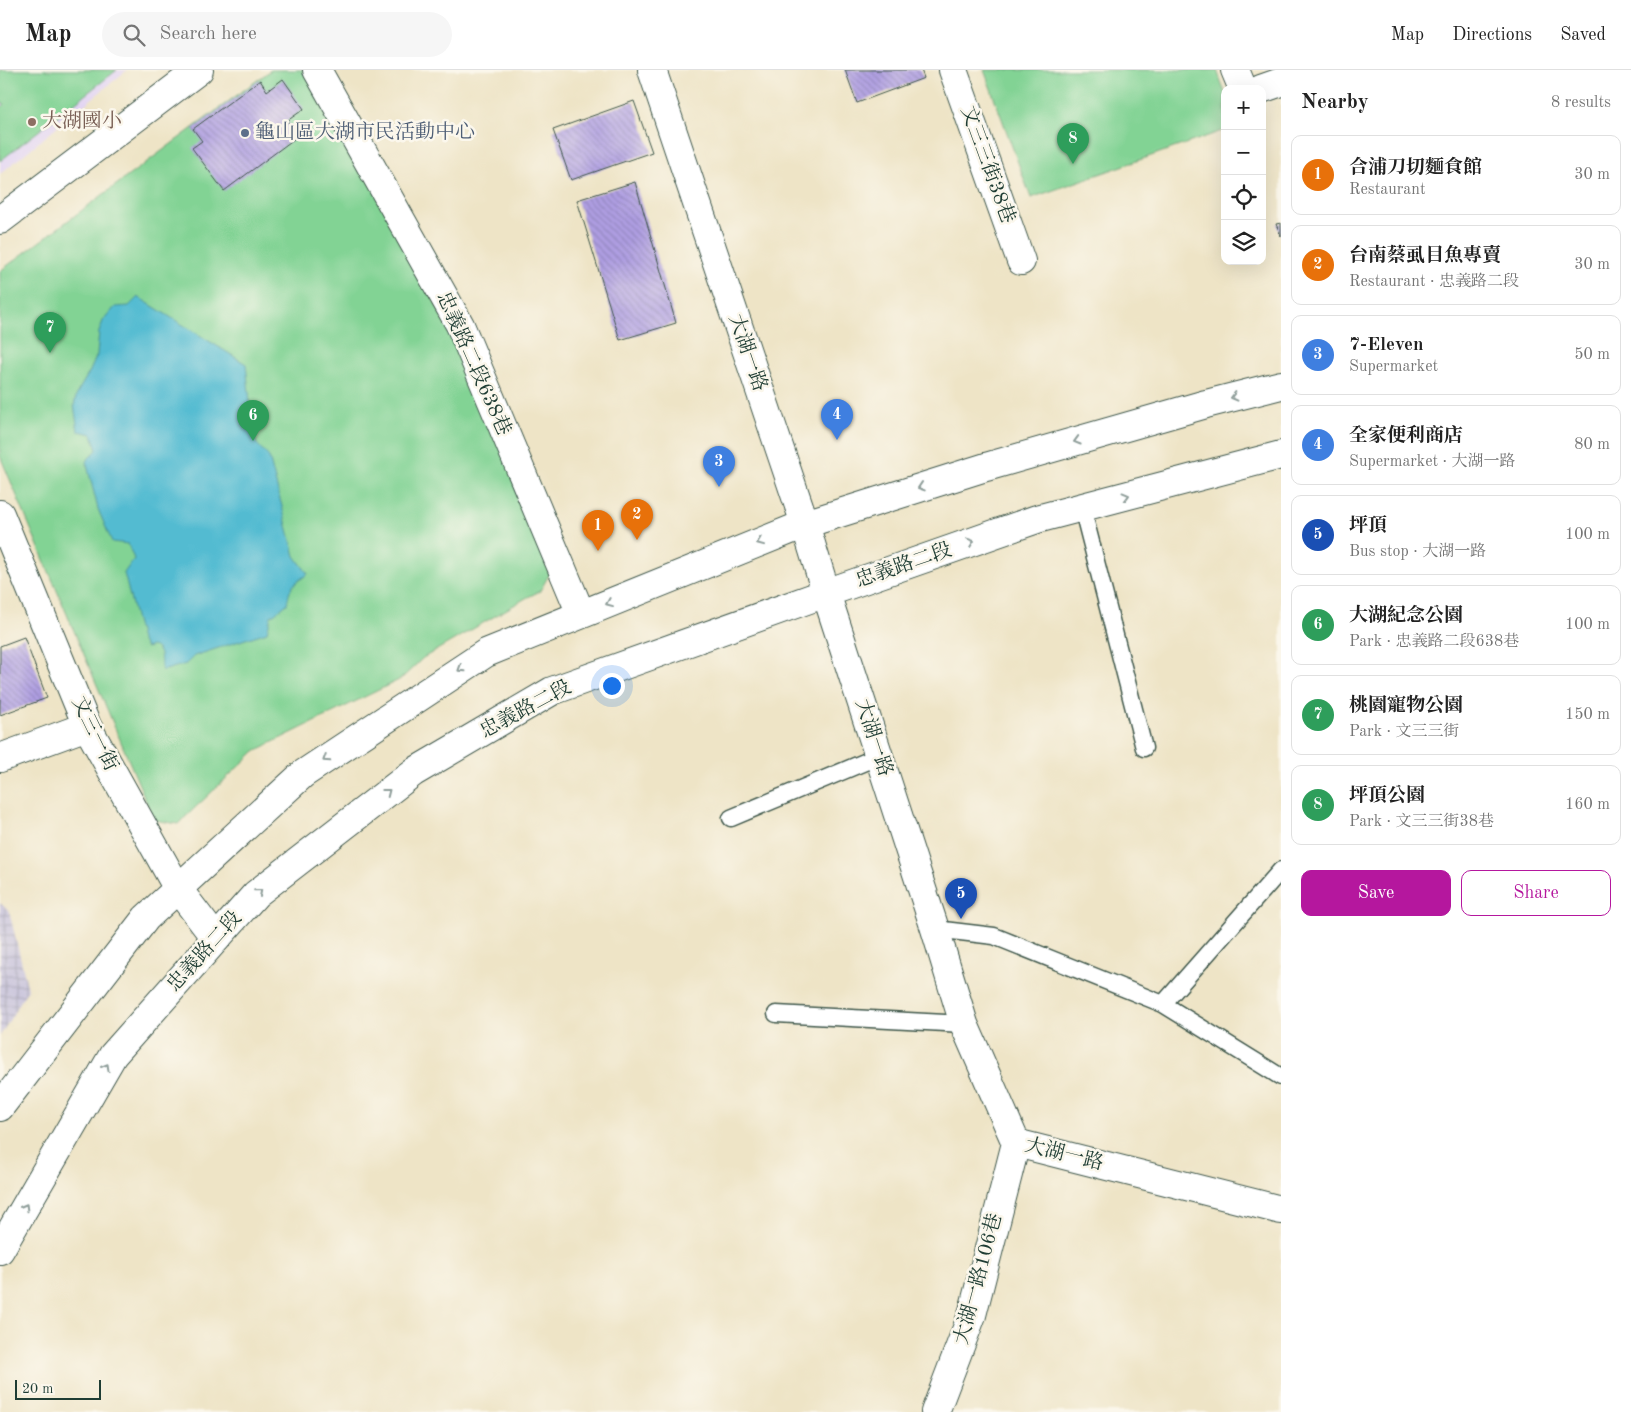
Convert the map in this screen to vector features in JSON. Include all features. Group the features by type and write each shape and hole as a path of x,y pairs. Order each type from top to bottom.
{"street":[{"path":"0,220 198,70"},
{"name":"忠義路二段638巷","path":"317,70 460,325 581,614"},
{"name":"大湖一路","path":"652,70 805,524 964,1024 1016,1143 1281,1210"},
{"name":"文三三街38巷","path":"953,70 1021,261"},
{"path":"1235,70 1241,85"},
{"path":"1266,87 1281,82"},
{"path":"0,1106 146,918 303,774 486,653 805,524 986,467 1206,404 1281,385"},
{"name":"忠義路二段","path":"0,1250 114,1055 256,894 414,772 552,692 1037,519 1281,455"},
{"name":"文三一街","path":"0,514 87,726 178,889 216,939"},
{"path":"0,758 87,726"},
{"name":"大湖一路106巷","path":"935,1412 972,1315 1016,1143"}],"lane":[{"path":"1082,507 1144,748"},
{"path":"731,818 879,756"},
{"path":"1163,1004 1281,870"},
{"path":"935,929 994,936 1163,1004 1281,1077"},
{"path":"776,1014 964,1024"}],"shaded area":[{"name":"大湖國小","path":"0,70 127,70 0,174"},
{"path":"0,903 9,911 28,989 0,1036"}],"green space":[{"name":"大湖國小","path":"0,70 117,70 0,161 0,108 5,104 0,102"},
{"path":"271,70 312,70 501,427 550,573 540,591 423,658 401,679 255,751 178,824 154,820 0,456 0,271"},
{"path":"984,70 1217,70 1222,85 1221,131 1031,198"}],"water":[{"path":"138,297 246,364 256,443 269,457 295,556 308,574 293,586 289,593 287,604 271,616 267,632 194,656 186,664 162,671 158,650 152,646 146,648 141,640 124,573 134,559 128,544 112,542 98,509 86,461 97,450 92,434 78,431 74,405 77,393 97,355 99,332 103,321 115,307 129,306"}],"building":[{"path":"845,70 921,70 924,78 857,103"},
{"name":"龜山區大湖市民活動中心","path":"283,79 304,109 287,121 298,136 224,191 192,148 202,141 193,129 260,80 267,91"},
{"path":"634,101 652,152 571,180 553,130"},
{"path":"635,182 676,323 620,340 577,200"},
{"path":"1281,223 1281,236 1276,224"},
{"path":"24,637 47,698 0,715 0,646"}],"place":[{"name":"大湖國小","path":"32,122"},
{"name":"龜山區大湖市民活動中心","path":"245,133"},
{"name":"坪頂公園","path":"1073,164"},
{"name":"桃園寵物公園","path":"50,353"},
{"name":"全家便利商店","path":"837,440"},
{"name":"大湖紀念公園","path":"253,441"},
{"name":"7-Eleven","path":"719,487"},
{"name":"台南蔡虱目魚專賣","path":"637,540"},
{"name":"合浦刀切麵食館","path":"598,551"},
{"name":"坪頂","path":"961,919"}]}
